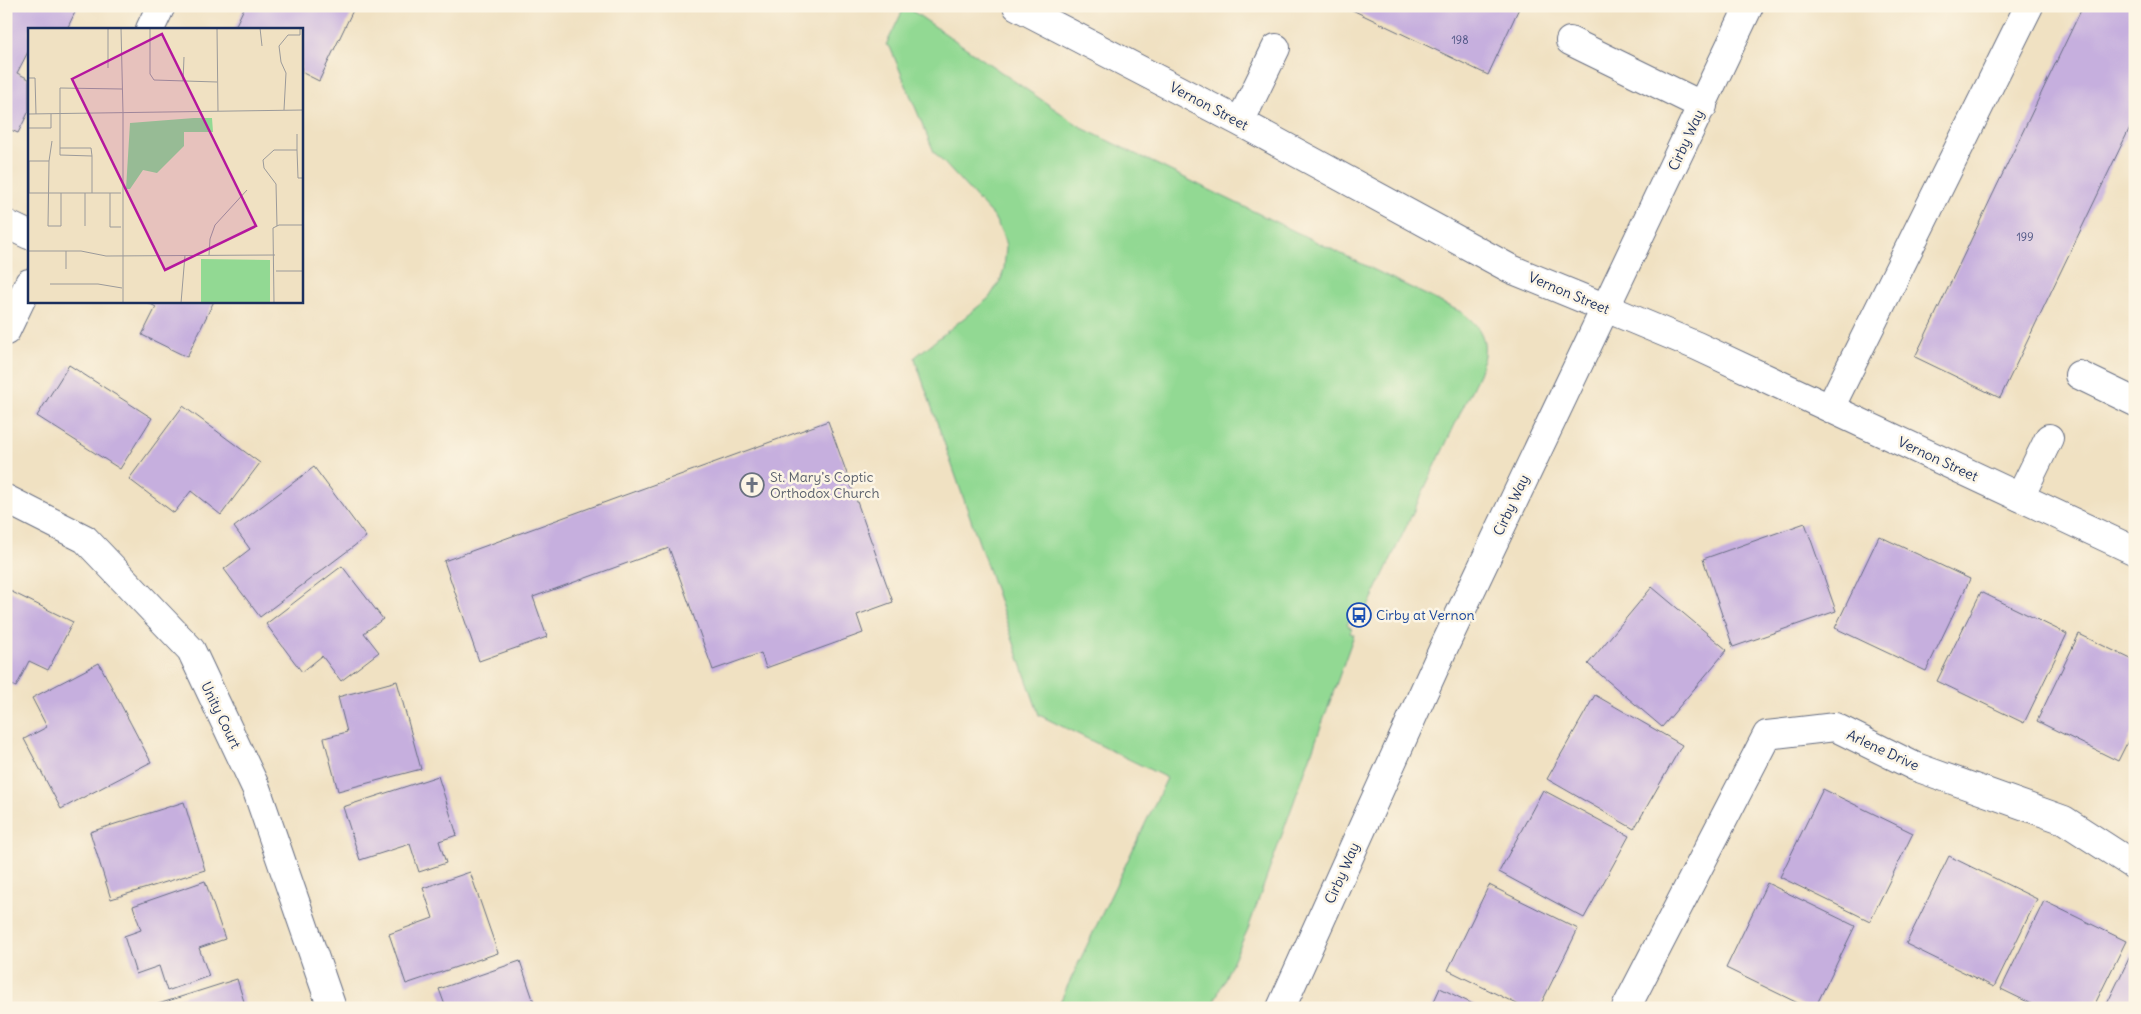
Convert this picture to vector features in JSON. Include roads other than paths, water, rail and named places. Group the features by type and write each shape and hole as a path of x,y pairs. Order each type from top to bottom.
{"street":[{"path":"150,28 161,6"},
{"name":"Vernon Street","path":"1017,6 1240,122 1511,269 1697,346 2135,551"},
{"name":"Cirby Way","path":"1281,1008 1444,647 1749,6"},
{"path":"1830,408 2029,6"},
{"path":"1570,41 1703,106"},
{"path":"1240,122 1276,48"},
{"path":"6,224 28,235"},
{"path":"6,331 28,285"},
{"path":"2079,375 2135,402"},
{"path":"2020,497 2049,438"},
{"name":"Unity Court","path":"6,498 85,539 191,650 256,788 332,1008"},
{"name":"Arlene Drive","path":"1635,1005 1767,735 1835,727 1916,767 2064,820 2135,866"}],"place":[{"name":"St. Mary's Coptic Orthodox Church","path":"752,485"},
{"name":"Cirby at Vernon","path":"1359,615"}]}
